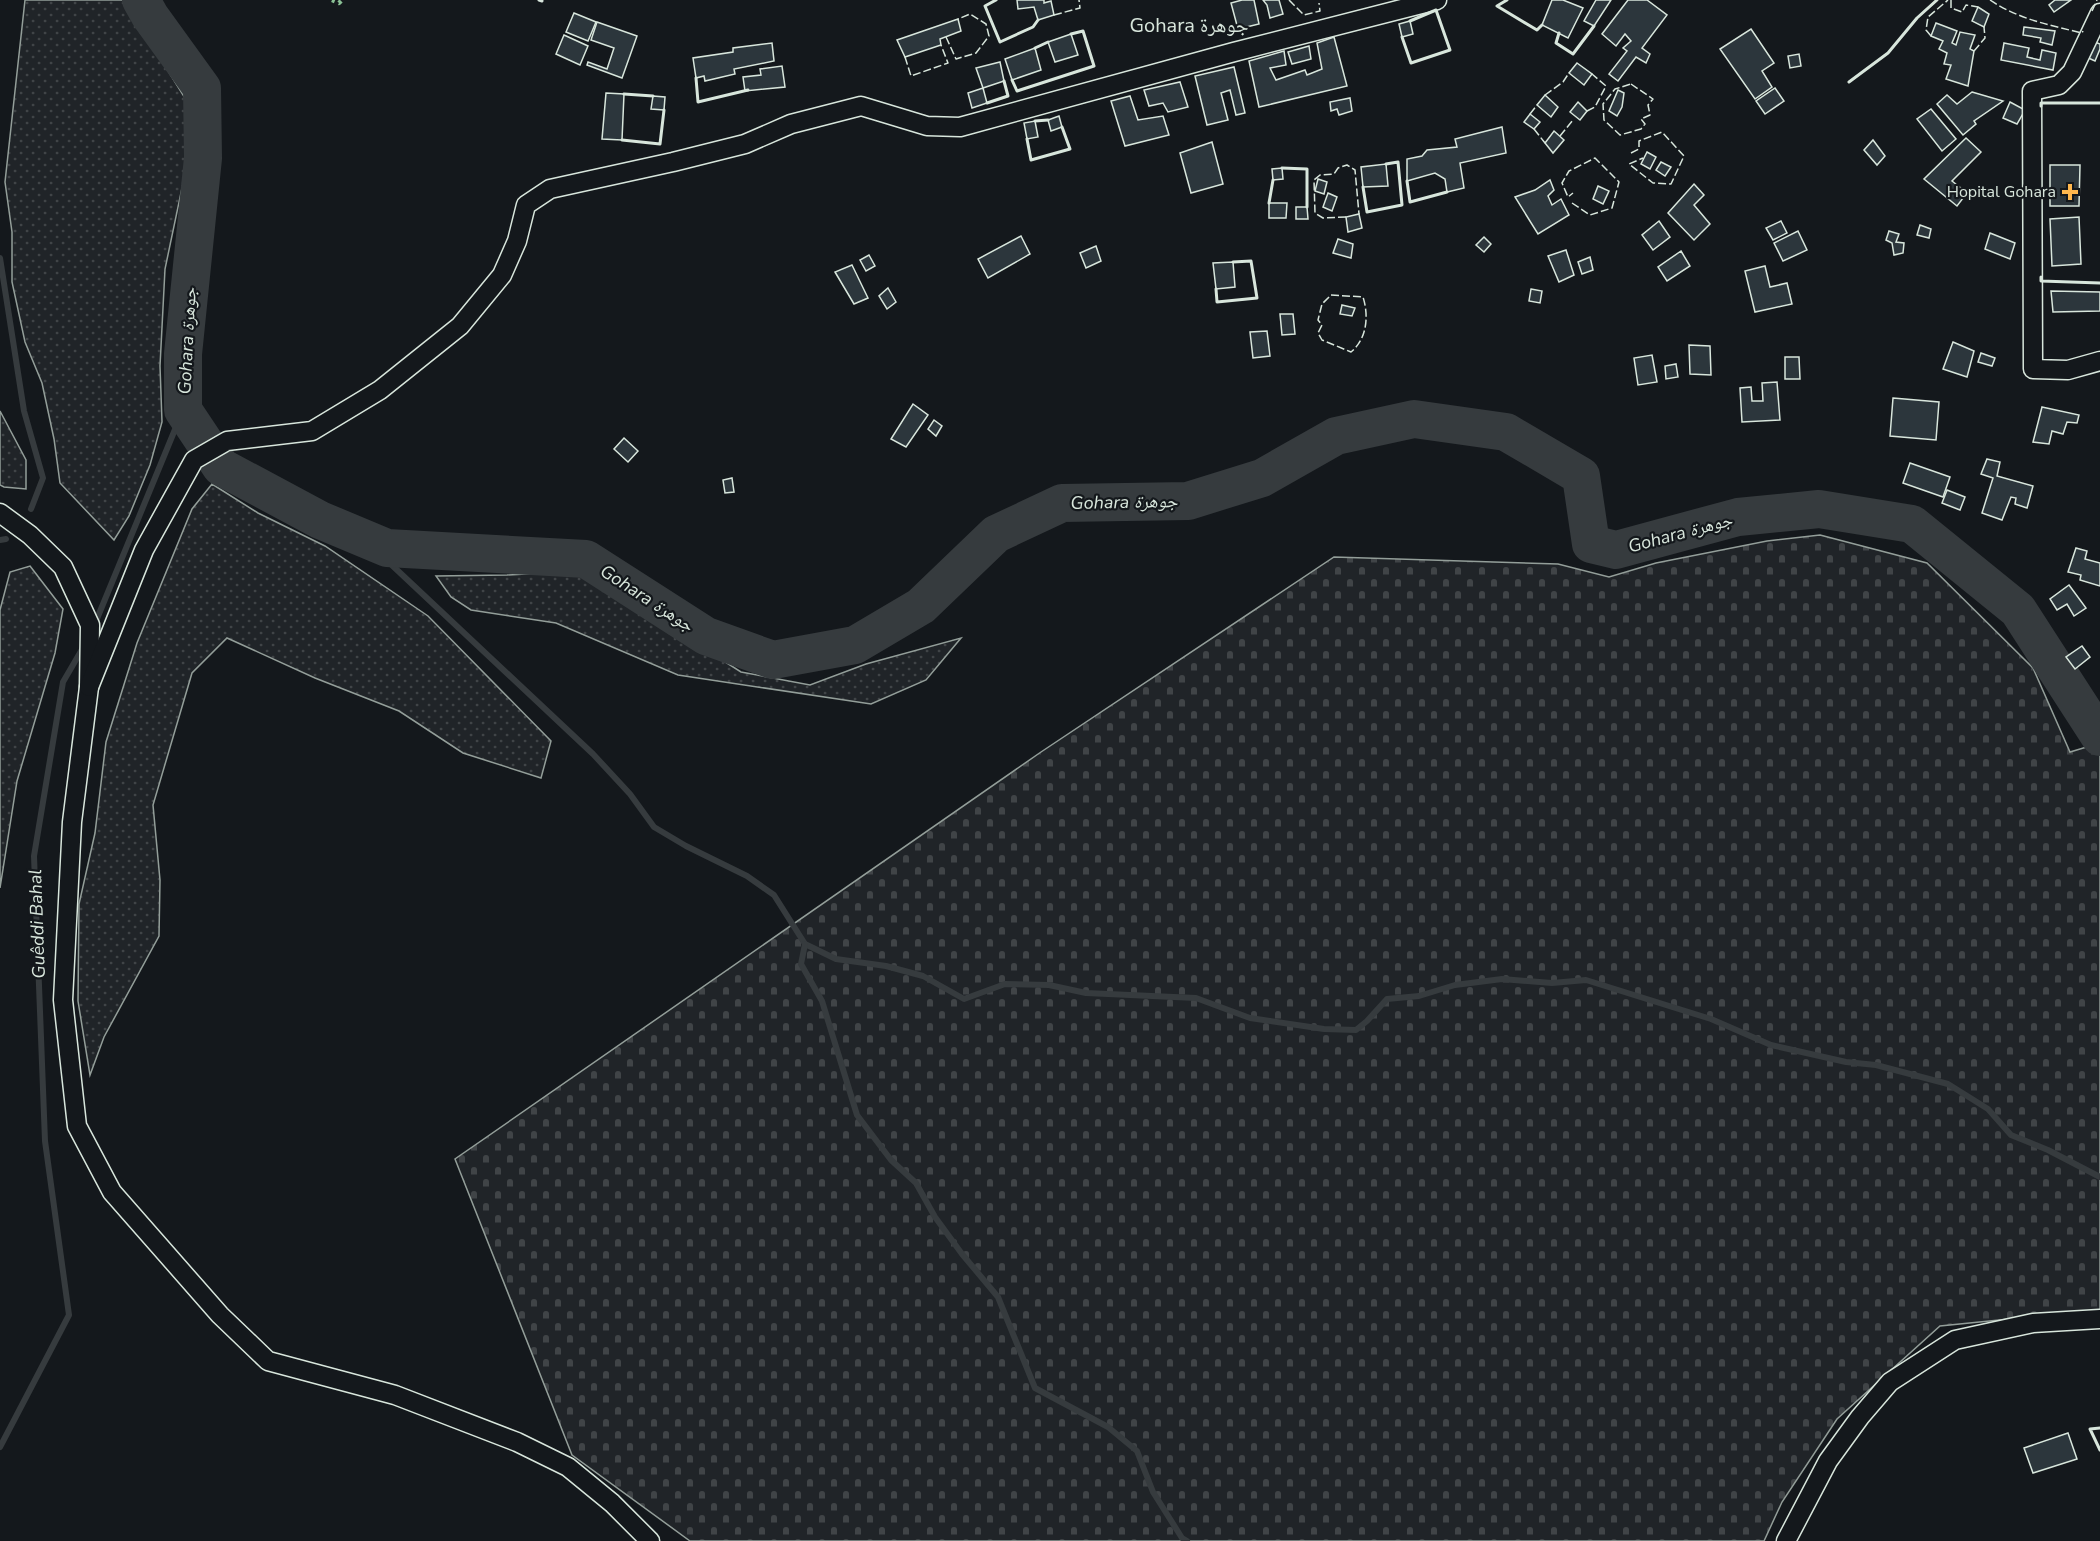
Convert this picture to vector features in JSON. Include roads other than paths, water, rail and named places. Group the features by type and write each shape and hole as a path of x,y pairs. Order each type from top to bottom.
{"street":[{"path":"89,687 144,550 194,460 227,441 312,431 380,390 460,326 502,275 517,241 526,205 550,189 667,164 745,144 791,124 861,106 927,126 960,127 1234,52 1437,0"},
{"path":"2100,13 2072,72 2059,85 2032,91 2032,369 2068,370 2100,361"},
{"path":"0,513 30,535 63,567 90,626 89,687 72,822 63,1000 77,1126 112,1192 220,1315 268,1361 395,1395 517,1442 568,1467 612,1503 650,1541"},
{"path":"1786,1541 1828,1461 1860,1417 1890,1382 1955,1340 2033,1323 2100,1319"}],"waterway":[{"name":"Gohara جوهرة","path":"141,0 202,88 203,158 183,354 183,410 221,467 320,520 387,548 586,559 706,636 773,660 855,645 921,606 996,534 1062,503 1188,501 1262,478 1336,436 1414,419 1506,432 1581,476 1591,544 1616,550 1738,517 1819,509 1912,524 2018,610 2100,737"},
{"path":"0,258 24,411 43,478 31,509"},
{"name":"Guêddi Bahal","path":"94,626 183,410"},
{"path":"363,538 593,754 630,794 654,827 686,846 747,876 774,895 805,944 836,959 886,966 923,976 964,999 1005,984 1049,985 1086,993 1196,998 1250,1018 1324,1029 1356,1030 1387,999 1419,996 1455,985 1502,979 1552,983 1586,980 1711,1019 1771,1045 1846,1062 1876,1065 1948,1084 1988,1109 2011,1135 2048,1150 2100,1177"},
{"path":"0,540 6,539"},
{"name":"Guêddi Bahal","path":"0,1447 69,1315 45,1141 34,856 63,682 84,646"},
{"path":"805,944 801,964 822,1001 857,1115 891,1160 916,1183 935,1217 998,1297 1035,1388 1108,1427 1137,1451 1153,1492 1182,1538 1187,1541"}],"place":[{"name":"Hopital Gohara","path":"2070,192"}],"district":[{"name":"Gohara جوهرة","path":"1189,25"}]}
